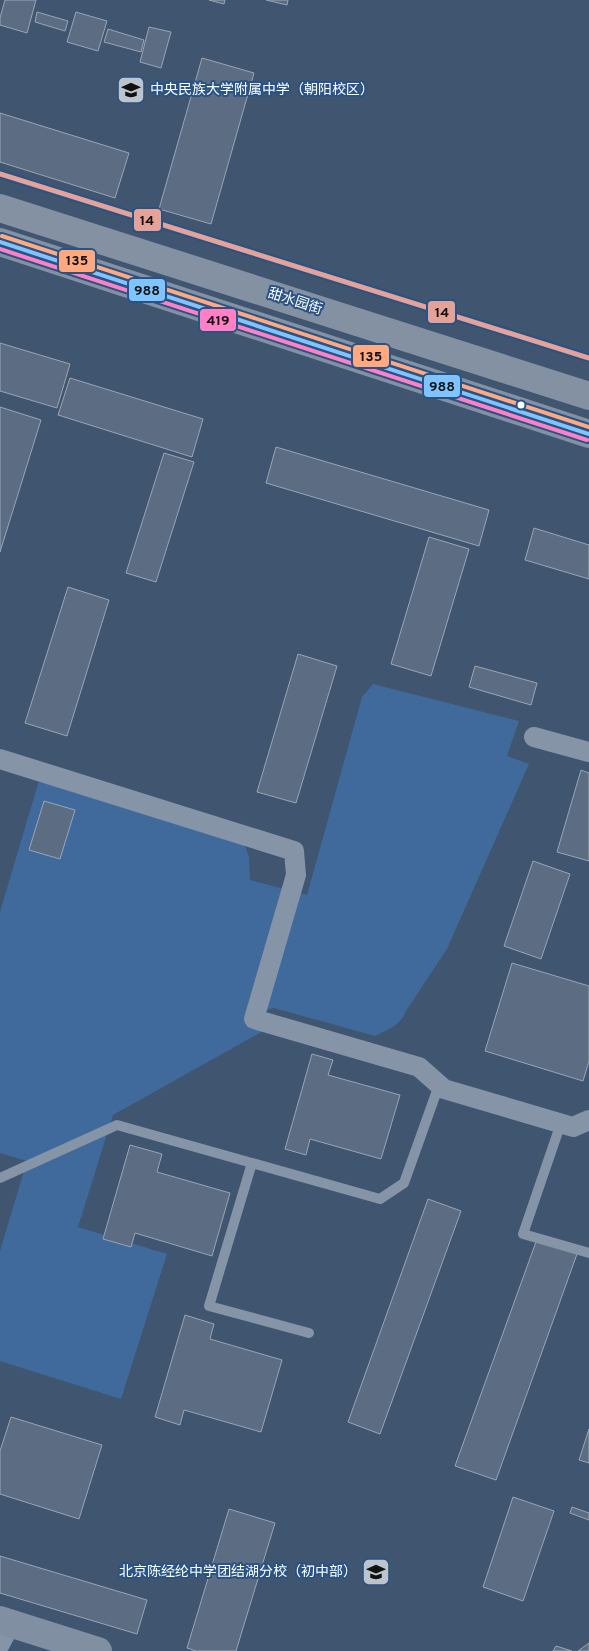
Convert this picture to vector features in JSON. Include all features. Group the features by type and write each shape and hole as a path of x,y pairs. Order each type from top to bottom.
{"main road":[{"name":"甜水园街","path":"0,208 589,396"},
{"path":"0,242 589,434"}],"street":[{"path":"534,737 589,752"},
{"path":"0,759 294,851 296,875 254,1019 419,1067 444,1089 573,1127 589,1120"},
{"path":"4,1629 98,1651"}],"lane":[{"path":"0,1178 117,1125 380,1199 404,1183 439,1085"},
{"path":"561,1123 523,1234 589,1253"},
{"path":"252,1162 209,1306 309,1333"}],"shaded area":[{"path":"373,684 519,721 507,756 529,764 447,949 404,1016 385,1032 375,1036 274,1008 261,1011 265,1030 113,1115 78,1227 167,1254 121,1399 0,1361 0,1251 27,1161 0,1153 0,912 43,767 237,825 249,857 250,880 307,895 362,697"}],"building":[{"path":"5,0 36,0 27,33 0,25"},
{"path":"209,0 225,0 224,4"},
{"path":"266,0 288,0 287,5"},
{"path":"37,12 68,21 65,31 35,22"},
{"path":"76,12 107,21 98,51 67,42"},
{"path":"149,27 171,32 161,68 140,62"},
{"path":"108,29 144,40 141,52 104,42"},
{"path":"202,58 254,73 211,224 159,209"},
{"path":"0,113 129,153 115,198 0,162"},
{"path":"0,343 70,364 57,408 0,391"},
{"path":"70,378 203,419 192,457 58,415"},
{"path":"0,407 41,420 0,552"},
{"path":"276,447 489,510 479,546 266,483"},
{"path":"164,453 194,462 156,582 126,573"},
{"path":"534,528 589,545 589,579 525,560"},
{"path":"429,537 469,549 431,676 391,664"},
{"path":"68,587 109,600 67,736 25,723"},
{"path":"298,654 337,666 296,803 257,792"},
{"path":"475,666 537,683 531,705 469,687"},
{"path":"581,770 589,773 589,861 557,852"},
{"path":"44,801 75,810 60,859 29,850"},
{"path":"533,861 570,874 541,959 504,946"},
{"path":"512,963 589,986 589,1061 583,1081 485,1051"},
{"path":"312,1054 333,1060 328,1075 400,1095 381,1159 310,1139 306,1155 285,1149"},
{"path":"130,1145 162,1154 157,1172 230,1193 212,1256 135,1233 131,1247 103,1239"},
{"path":"428,1199 461,1211 380,1434 348,1422"},
{"path":"537,1239 577,1254 496,1480 455,1466"},
{"path":"185,1315 214,1324 210,1339 282,1360 261,1432 184,1410 180,1425 155,1417"},
{"path":"11,1417 102,1445 79,1519 0,1494 0,1451"},
{"path":"589,1429 589,1463 579,1460"},
{"path":"513,1497 554,1511 523,1601 483,1587"},
{"path":"572,1507 589,1513 589,1520 570,1513"},
{"path":"229,1509 275,1523 236,1651 196,1651 187,1648"},
{"path":"0,1556 147,1600 137,1634 0,1593"},
{"path":"589,1643 589,1651 578,1651"},
{"path":"556,1646 572,1651 553,1651"}],"transit line":[{"name":"14","path":"0,174 589,358"},
{"name":"135","path":"2,236 589,427"},
{"name":"988","path":"0,242 589,434"},
{"name":"419","path":"0,249 587,440"}],"place":[{"name":"中央民族大学附属中学（朝阳校区）","path":"131,90"},
{"name":"北京陈经纶中学团结湖分校（初中部）","path":"376,1572"}]}
